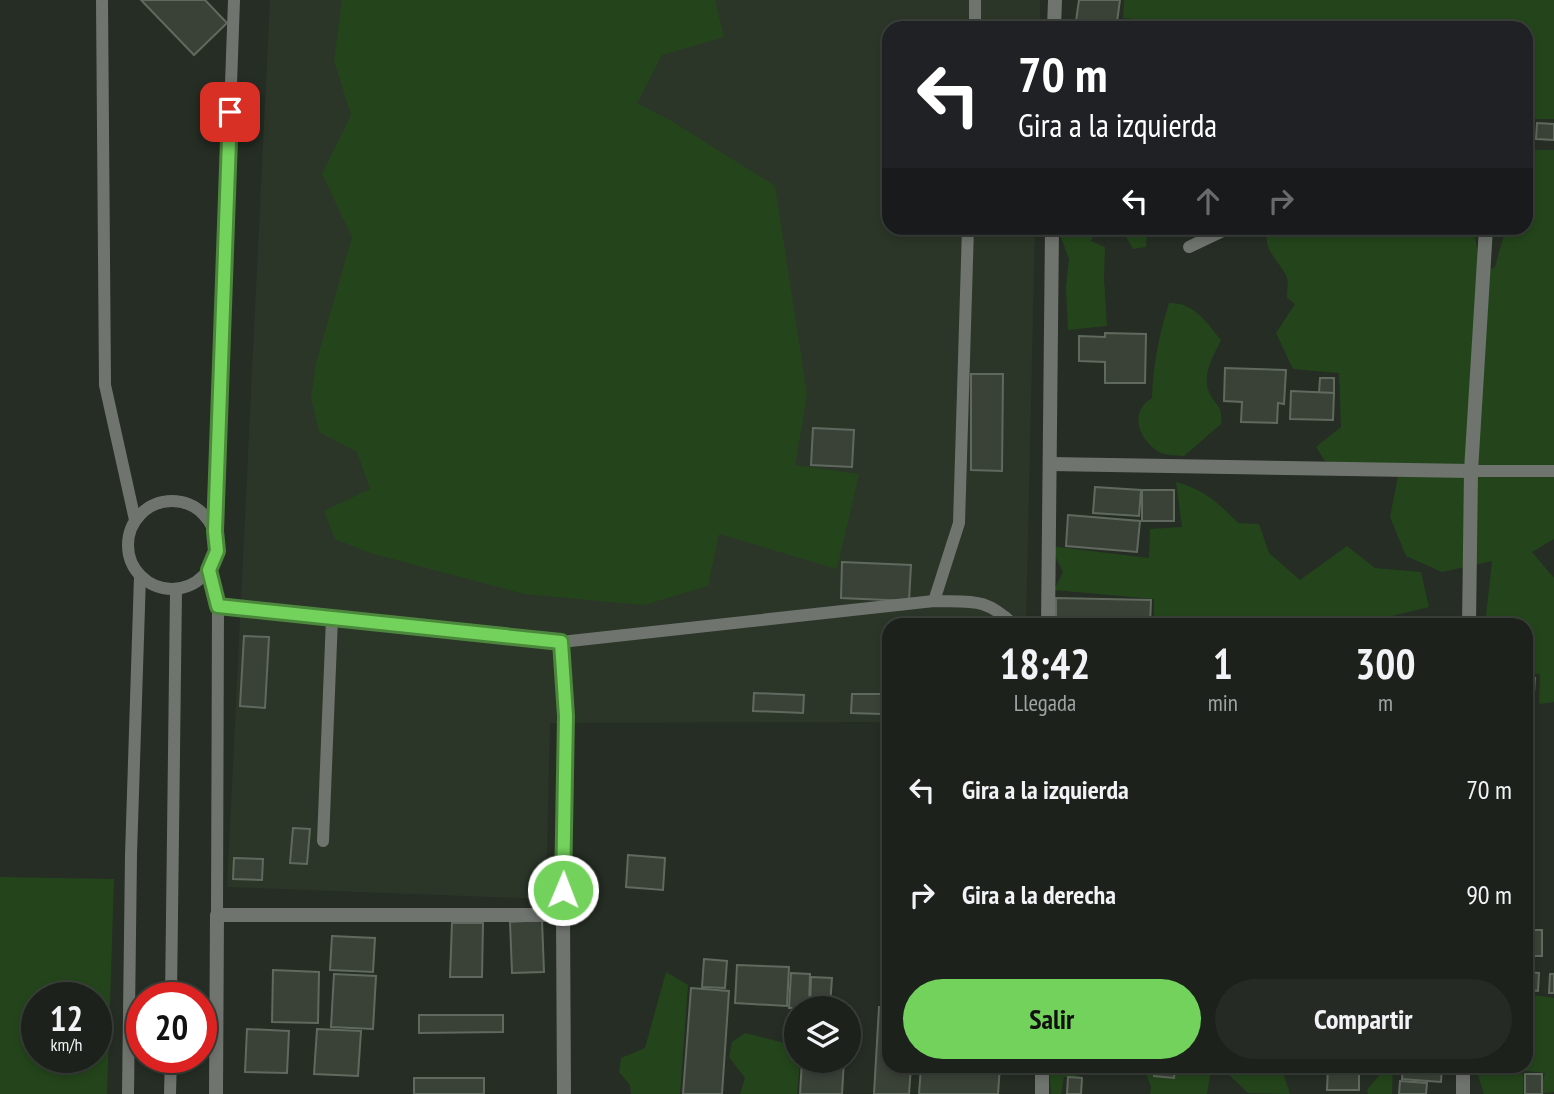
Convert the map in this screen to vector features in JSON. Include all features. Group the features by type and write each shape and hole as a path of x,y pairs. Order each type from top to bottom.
{"street":[{"path":"1054,21 1055,0"},
{"path":"1048,618 1052,235"},
{"path":"1469,618 1471,471 1486,235"},
{"path":"1050,464 1471,471"},
{"path":"216,1094 217,915 563,915 564,1094"},
{"path":"1042,1073 1042,1094"},
{"path":"1463,1073 1463,1094"}],"lane":[{"path":"102,0 105,386 135,520"},
{"path":"139,576 156,587 176,590 195,584 209,570 217,551 215,531 234,0"},
{"path":"975,0 975,21"},
{"path":"934,601 959,523 968,235"},
{"path":"1189,247 1214,235"},
{"path":"1471,471 1554,471"},
{"path":"128,1094 139,576 130,558 128,538 135,520 150,506 169,500 189,503 205,514 215,531"},
{"path":"209,570 218,606 217,915"},
{"path":"171,982 176,590"},
{"path":"218,606 561,642 934,601 981,602 997,608 1007,618"},
{"path":"323,841 332,618"},
{"path":"561,642 566,716 563,915"},
{"path":"170,1094 171,1073"}],"shaded area":[{"path":"270,0 1040,0 1040,21 882,21 882,235 1035,235 1026,618 882,618 882,722 550,723 546,899 227,887"}],"green space":[{"path":"342,0 715,0 724,37 662,55 637,103 673,122 775,186 807,394 795,465 859,474 837,569 719,534 708,586 644,605 524,594 370,553 335,539 324,511 370,489 357,452 319,432 311,398 316,363 352,237 322,174 351,115 334,60"},
{"path":"1124,0 1554,0 1554,119 1533,119 1533,21 1135,21 1123,18"},
{"path":"1533,149 1554,150 1554,539 1532,552 1554,578 1554,702 1539,704 1540,674 1533,674 1533,618 1486,618 1492,561 1442,572 1406,556 1390,517 1398,476 1325,461 1316,447 1341,427 1339,373 1293,369 1276,333 1295,304 1287,298 1287,277 1268,247 1267,235 1471,235 1475,237 1482,273 1495,267 1504,235 1533,235"},
{"path":"1060,235 1094,235 1091,241 1105,247 1107,326 1068,330 1066,287 1069,259"},
{"path":"1125,235 1147,235 1146,247 1133,249"},
{"path":"1169,303 1193,310 1221,340 1210,364 1207,383 1221,412 1221,424 1184,456 1156,450 1144,438 1139,424 1141,410 1152,398 1157,350"},
{"path":"1176,482 1210,498 1238,523 1259,524 1269,553 1300,580 1347,546 1375,568 1421,572 1429,607 1384,618 1154,618 1154,599 1054,590 1063,572 1050,546 1149,558 1150,529 1182,527"},
{"path":"0,877 114,879 111,982 21,982 21,1073 108,1073 107,1094 0,1094"},
{"path":"666,972 688,985 680,1094 631,1094 630,1085 619,1072 621,1058 645,1048"},
{"path":"1533,995 1554,998 1554,1092 1539,1094 1545,1073 1533,1072"},
{"path":"745,1033 784,1043 784,1073 799,1073 797,1094 740,1094 745,1078 729,1057 732,1042"},
{"path":"1050,1073 1068,1073 1082,1077 1064,1077 1061,1094 1051,1094"},
{"path":"1146,1073 1210,1073 1207,1094 1150,1094 1151,1087"},
{"path":"1227,1073 1283,1073 1290,1094 1248,1093"},
{"path":"1381,1073 1393,1073 1392,1094 1368,1094 1367,1090"},
{"path":"1477,1073 1523,1074 1523,1094 1484,1094"}],"building":[{"path":"141,0 205,0 227,23 194,55"},
{"path":"1079,0 1120,0 1117,21 1076,21"},
{"path":"1537,123 1554,124 1554,140 1536,139"},
{"path":"1105,333 1146,334 1145,383 1105,383 1105,362 1079,361 1079,336 1105,337"},
{"path":"1225,368 1286,370 1284,404 1278,403 1277,423 1241,422 1242,402 1224,401"},
{"path":"971,374 1003,374 1002,471 971,470"},
{"path":"1320,378 1334,378 1334,393 1319,393"},
{"path":"1291,391 1334,393 1333,420 1290,419"},
{"path":"813,428 854,430 852,467 811,465"},
{"path":"1095,487 1141,490 1139,516 1093,513"},
{"path":"1142,490 1174,490 1174,521 1142,521"},
{"path":"1068,515 1140,521 1137,552 1066,546"},
{"path":"842,562 911,565 909,601 841,598"},
{"path":"1056,598 1151,600 1150,618 1056,618"},
{"path":"244,636 269,637 265,708 240,706"},
{"path":"754,693 804,695 803,713 753,711"},
{"path":"852,694 882,694 882,714 851,713"},
{"path":"293,828 310,829 307,864 290,863"},
{"path":"628,855 665,858 663,890 626,887"},
{"path":"234,858 263,859 262,880 233,879"},
{"path":"542,920 544,972 512,973 510,922"},
{"path":"452,923 483,923 482,977 450,977"},
{"path":"1533,930 1542,930 1542,956 1533,956"},
{"path":"332,936 375,938 373,972 330,970"},
{"path":"704,959 727,961 725,988 702,987"},
{"path":"737,965 789,967 788,996 784,996 784,1006 735,1003"},
{"path":"273,970 319,972 318,1023 272,1022"},
{"path":"791,973 810,974 809,996 790,996"},
{"path":"1533,973 1539,973 1538,991 1533,991"},
{"path":"334,974 376,976 373,1029 331,1027"},
{"path":"1550,974 1554,974 1554,993 1549,993"},
{"path":"811,977 832,978 831,996 810,996"},
{"path":"691,988 729,991 722,1094 683,1094"},
{"path":"879,1007 882,1007 882,1073 910,1073 909,1094 874,1094"},
{"path":"419,1015 503,1015 503,1032 419,1033"},
{"path":"247,1029 289,1031 287,1073 245,1072"},
{"path":"317,1029 361,1031 358,1076 314,1074"},
{"path":"801,1073 843,1073 842,1094 800,1094"},
{"path":"920,1073 1000,1073 998,1094 919,1094"},
{"path":"1154,1073 1174,1073 1174,1078 1154,1076"},
{"path":"1328,1073 1359,1073 1359,1090 1327,1090"},
{"path":"1402,1073 1442,1073 1441,1082 1402,1079"},
{"path":"1525,1074 1542,1074 1542,1094 1525,1094"},
{"path":"1068,1077 1082,1078 1081,1094 1067,1094"},
{"path":"414,1078 484,1078 484,1094 414,1094"},
{"path":"1400,1081 1427,1083 1426,1094 1399,1094"}],"route":[{"path":"230,112 215,531 217,551 209,570 218,606 561,642 566,716 563,890"}]}
